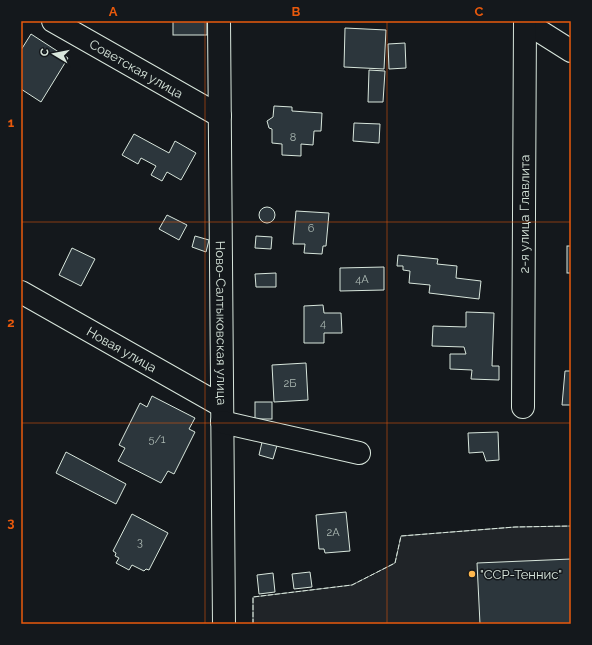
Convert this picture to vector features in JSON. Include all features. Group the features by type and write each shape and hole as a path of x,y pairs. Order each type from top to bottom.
{"street":[{"name":"Советская улица","path":"53,21 220,116"},
{"name":"Ново-Салтыковская улица","path":"219,21 224,624"},
{"path":"525,22 571,51"},
{"name":"2-я улица Главлита","path":"523,407 525,22"},
{"name":"Новая улица","path":"21,292 222,414 359,453"}],"shaded area":[{"name":"\"ССР-Теннис\"","path":"571,526 571,624 253,624 253,597 352,585 395,563 401,536 515,527"}],"building":[{"path":"173,21 207,21 207,35 173,35"},
{"path":"345,28 386,30 384,69 344,67"},
{"path":"31,34 68,58 41,102 21,89 21,50"},
{"path":"405,43 406,68 389,69 388,44"},
{"path":"369,70 385,71 383,102 368,102"},
{"path":"274,106 292,107 292,111 322,113 321,131 314,131 313,145 301,144 301,156 282,155 282,144 272,143 272,129 269,128 267,121 273,117"},
{"path":"354,123 380,124 379,143 353,141"},
{"path":"134,134 169,153 175,141 196,153 181,180 167,172 162,181 151,175 156,166 141,158 138,164 122,155"},
{"path":"267,207 274,212 275,215 270,222 267,223 260,218 259,215 264,208"},
{"path":"296,211 329,213 326,246 323,246 322,254 304,253 305,244 293,244"},
{"path":"167,215 187,225 179,240 159,229"},
{"path":"195,236 209,240 206,252 192,247"},
{"path":"256,236 272,237 271,249 255,248"},
{"path":"567,246 571,246 571,273 567,273"},
{"path":"72,248 95,259 81,286 59,275"},
{"path":"398,255 438,259 437,264 457,266 456,278 481,281 479,299 429,293 430,285 409,283 410,271 403,270 403,266 397,266"},
{"path":"384,267 384,290 340,291 340,268"},
{"path":"276,273 276,287 256,287 255,274"},
{"path":"323,305 324,313 341,313 342,333 324,333 324,343 304,343 304,306"},
{"path":"466,312 494,313 492,366 499,366 499,380 471,379 472,370 450,369 450,354 466,354 464,347 432,346 433,326 466,327"},
{"path":"306,363 308,400 274,402 272,365"},
{"path":"565,371 571,371 571,405 562,405"},
{"path":"152,396 195,418 189,429 195,432 174,474 168,471 161,483 118,461 125,448 119,445 140,403 147,407"},
{"path":"255,402 272,402 272,419 255,419"},
{"path":"498,432 499,460 486,461 483,452 469,453 468,433"},
{"path":"263,438 278,442 273,459 259,455"},
{"path":"66,452 126,484 116,504 56,473"},
{"path":"346,512 350,551 325,553 324,549 319,549 316,515"},
{"path":"132,514 168,533 149,570 146,569 144,571 132,565 129,570 116,563 119,558 115,556 116,553 113,551"},
{"path":"571,559 571,624 480,624 477,563"},
{"path":"310,572 312,587 294,589 292,574"},
{"path":"273,573 275,592 259,594 257,575"}],"fence":[{"path":"253,624 253,597 352,585 395,563 401,536 515,527 571,526"}],"place":[{"name":"\"ССР-Теннис\"","path":"472,574"}]}
